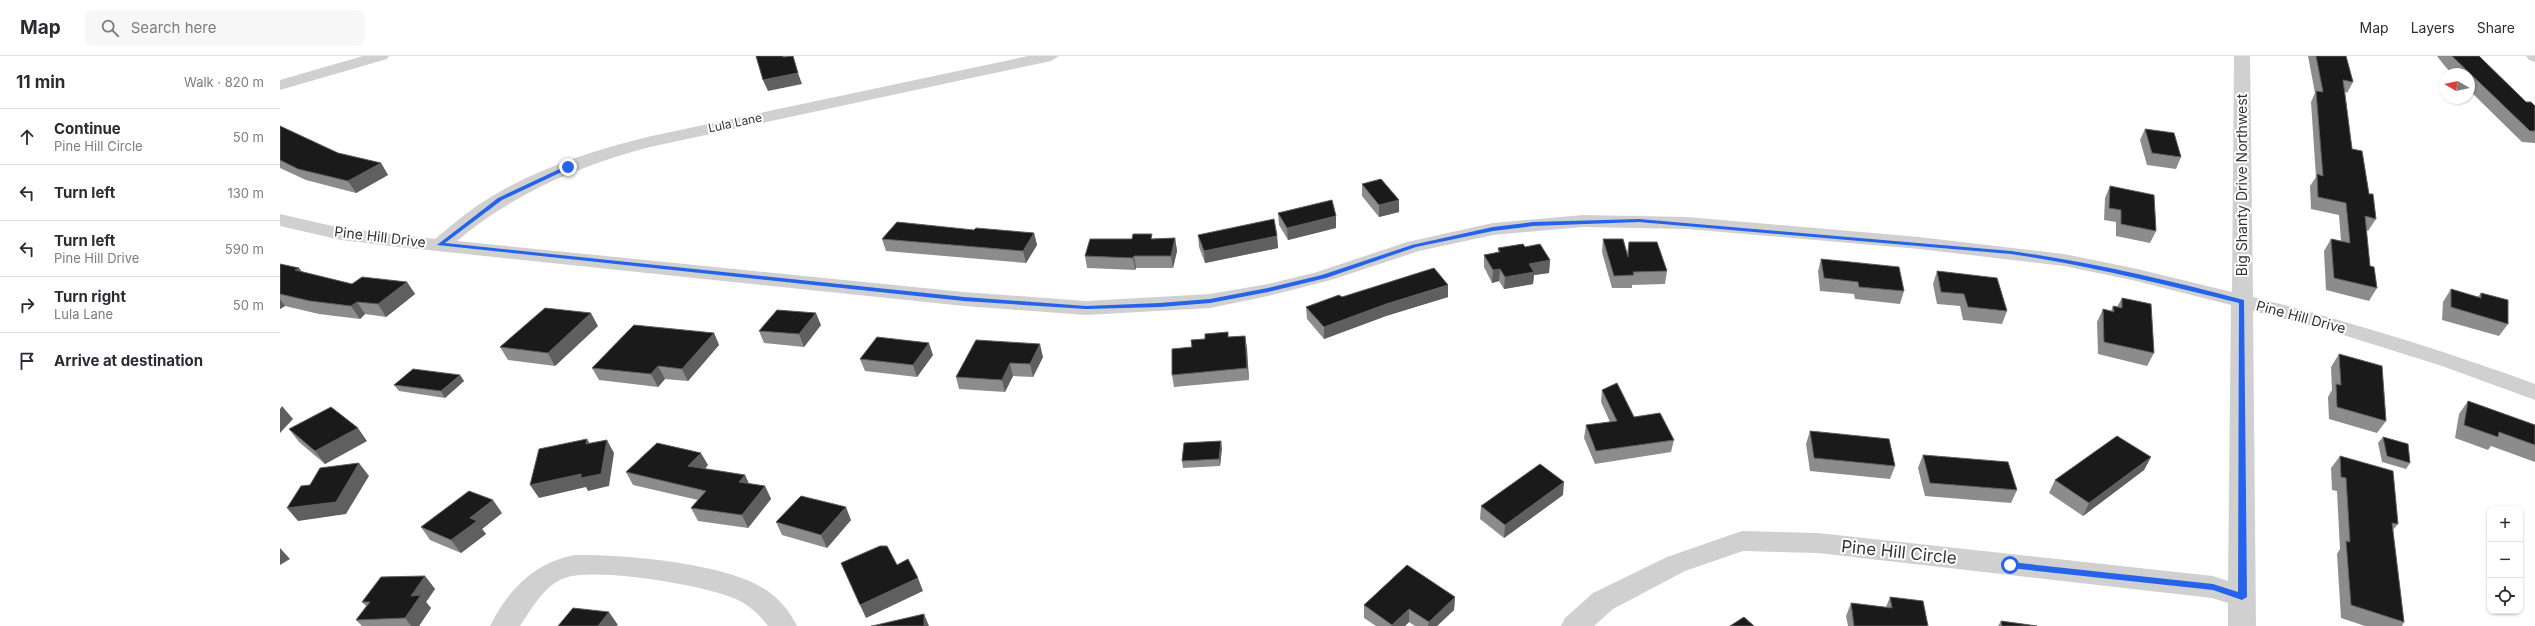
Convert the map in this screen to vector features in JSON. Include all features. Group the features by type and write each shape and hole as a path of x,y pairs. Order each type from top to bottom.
{"street":[{"path":"280,86 381,56"},
{"name":"Lula Lane","path":"440,245 500,199 568,167 613,151 654,140 1051,56"},
{"name":"Big Shanty Drive Northwest","path":"2242,56 2242,626"},
{"name":"Pine Hill Drive","path":"280,220 341,234 440,245 964,299 1086,308 1210,301 1268,290 1324,276 1414,246 1493,229 1562,222 1639,220 2019,254 2064,260 2133,274 2242,301 2397,344 2535,392"},
{"name":"Pine Hill Circle","path":"1575,626 1603,601 1676,564 1742,541 1833,544 2213,587 2242,597"},
{"path":"504,626 547,575 560,568 576,564 609,565 721,583 745,590 768,607 783,626"}],"building":[{"path":"756,56 793,56 798,73 763,80"},
{"path":"2316,56 2346,56 2353,82 2343,80 2352,149 2362,151 2369,194 2373,194 2376,219 2365,216 2370,266 2374,267 2377,288 2334,278 2331,239 2350,243 2346,203 2318,197 2317,174 2323,176 2316,91 2323,92"},
{"path":"2452,56 2479,56 2526,102 2531,102 2535,106 2535,131 2530,131 2475,78 2475,68 2464,68"},
{"path":"280,126 338,153 381,163 348,181 298,169 280,160"},
{"path":"2145,129 2174,133 2181,157 2152,153"},
{"path":"1381,179 1399,200 1379,205 1362,184"},
{"path":"2110,186 2154,195 2156,231 2121,224 2121,210 2109,208"},
{"path":"1332,200 1336,216 1287,228 1278,213"},
{"path":"1274,219 1277,236 1204,251 1198,235"},
{"path":"897,222 974,230 976,228 1034,233 1023,251 882,239"},
{"path":"1133,234 1152,234 1151,239 1175,238 1171,256 1134,256 1133,258 1085,256 1090,239 1132,239"},
{"path":"1603,239 1623,239 1628,257 1629,242 1657,242 1667,271 1633,272 1634,275 1614,276"},
{"path":"1523,244 1525,247 1540,244 1550,260 1529,264 1534,272 1505,277 1500,269 1493,270 1484,255 1500,252 1498,248"},
{"path":"1821,259 1899,267 1904,291 1859,287 1858,282 1824,278"},
{"path":"280,264 299,268 295,270 352,284 362,277 407,282 378,304 357,302 351,306 310,301 280,294"},
{"path":"1434,268 1448,285 1386,304 1324,327 1306,307 1339,295 1342,297"},
{"path":"1937,271 1997,278 2007,311 1968,307 1964,294 1941,292"},
{"path":"2451,289 2481,298 2481,293 2508,300 2508,324 2451,307"},
{"path":"2122,298 2151,304 2154,353 2104,342 2103,309 2114,312 2113,306 2122,308"},
{"path":"545,308 591,313 548,353 500,347"},
{"path":"777,310 816,313 799,334 759,331"},
{"path":"634,325 714,333 682,369 658,366 651,374 592,368"},
{"path":"1228,332 1228,337 1245,336 1247,368 1172,375 1172,349 1192,347 1191,340 1205,339 1205,334"},
{"path":"877,337 929,343 913,365 860,359"},
{"path":"976,340 1040,344 1030,364 1010,363 1002,380 956,377"},
{"path":"2339,354 2382,366 2386,421 2337,407 2336,384 2341,385"},
{"path":"413,369 460,375 441,391 394,385"},
{"path":"1617,383 1634,417 1660,413 1674,440 1596,451 1586,425 1617,421 1602,390"},
{"path":"2468,401 2535,425 2535,445 2499,432 2498,437 2464,425"},
{"path":"331,407 358,428 315,451 289,429"},
{"path":"1810,431 1889,439 1895,466 1814,458"},
{"path":"2117,436 2151,457 2089,503 2055,480"},
{"path":"2383,437 2408,444 2410,463 2387,456"},
{"path":"587,439 586,444 607,440 601,474 581,478 581,474 530,485 539,449"},
{"path":"1221,441 1219,459 1182,461 1184,443"},
{"path":"657,443 701,453 688,466 745,475 739,482 765,486 742,515 691,508 706,491 626,472"},
{"path":"1923,455 2008,462 2017,490 1930,483"},
{"path":"2340,456 2393,471 2398,524 2392,523 2404,622 2351,605 2346,541 2350,542 2346,478 2341,477"},
{"path":"359,463 336,502 287,508 301,486 310,485 320,468"},
{"path":"1540,464 1564,482 1505,525 1481,506"},
{"path":"469,491 493,500 470,518 477,521 451,540 421,527"},
{"path":"801,496 846,507 821,535 776,522"},
{"path":"880,546 887,546 897,565 908,559 918,578 860,605 841,563"},
{"path":"1407,565 1455,597 1429,622 1409,609 1392,625 1364,605"},
{"path":"425,576 411,596 421,595 405,618 356,620 370,602 362,602 381,577"},
{"path":"1890,597 1923,601 1928,626 1854,626 1851,603 1892,608"},
{"path":"573,608 609,612 598,626 558,626"},
{"path":"924,614 924,626 872,626"},
{"path":"1744,617 1754,626 1730,626"},
{"path":"2001,621 2037,626 2002,626"}],"route":[{"path":"568,167 531,183 500,199 440,245 964,299 1038,306 1086,308 1210,301 1268,290 1324,276 1414,246 1493,229 1533,224 1639,220 1919,243 2064,260 2133,274 2242,301 2242,597 2213,587 2010,565"}]}
